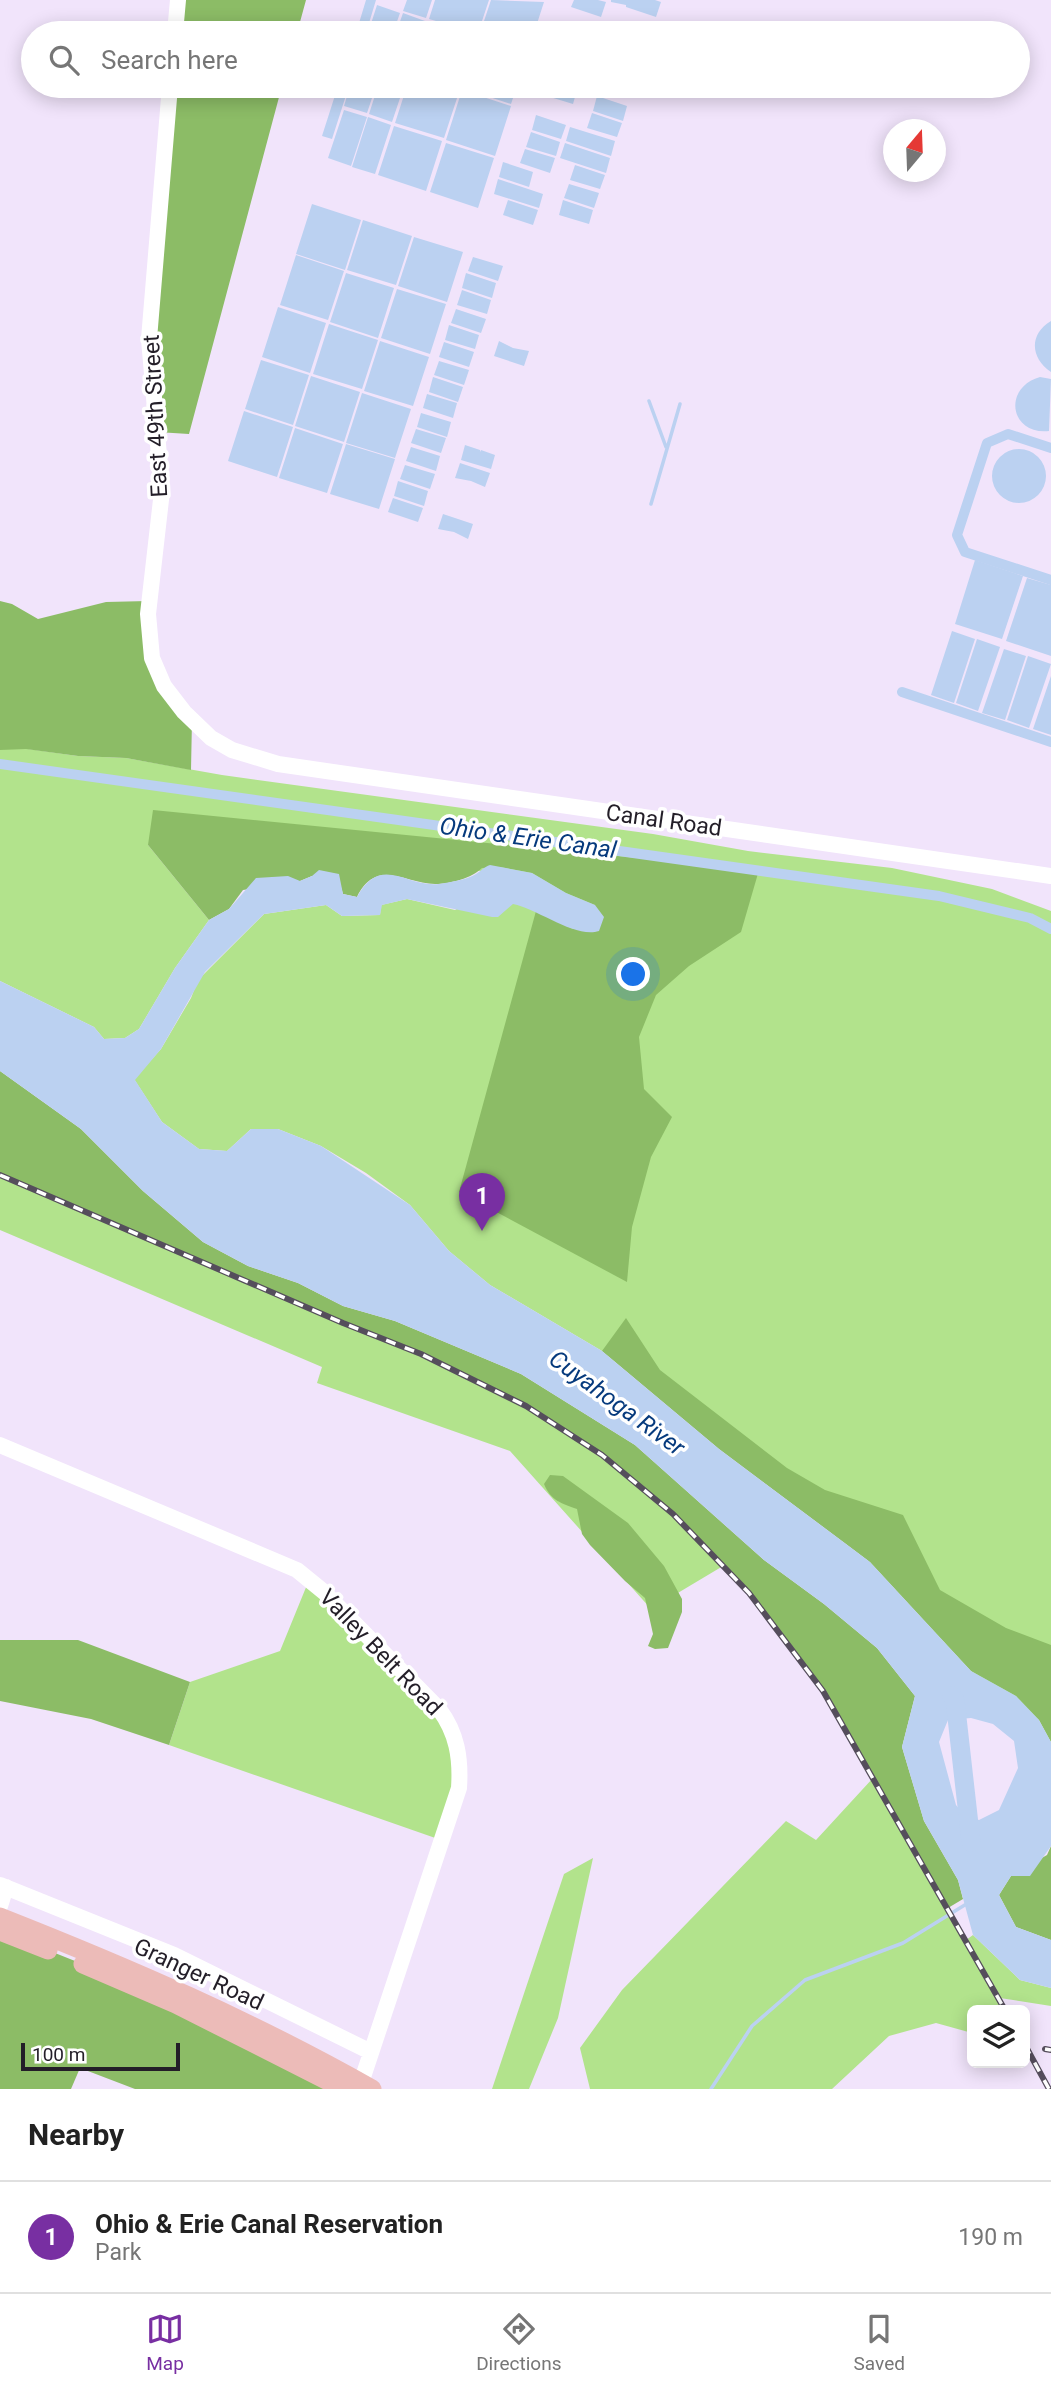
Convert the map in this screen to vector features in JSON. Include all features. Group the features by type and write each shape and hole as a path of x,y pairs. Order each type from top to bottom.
{"main road":[{"name":"Granger Road","path":"0,1917 116,1963 209,2004 310,2055 359,2087"},
{"name":"Granger Road","path":"0,1931 166,2000 359,2087"}],"street":[{"path":"176,21 178,0"},
{"name":"East 49th Street","path":"169,98 149,339 162,491 148,614 152,657 164,685 184,712 211,738 232,750 278,764"},
{"name":"Canal Road","path":"278,764 1051,876"},
{"name":"Valley Belt Road","path":"0,1445 297,1570 324,1592 439,1709 450,1724 460,1762 459,1788 359,2087"},
{"name":"Granger Road","path":"0,1906 3,1886 174,1955 371,2052"}],"green space":[{"path":"178,0 306,0 300,21 176,21"},
{"path":"169,98 279,98 189,434 157,432 149,339"},
{"path":"0,601 12,604 38,619 106,602 148,601 152,658 192,720 191,770 126,758 78,756 26,749 0,750"},
{"path":"0,745 78,756 126,758 222,775 653,834 748,851 892,868 992,889 1051,911 1051,1742 1039,1720 971,1671 870,1562 602,1351 490,1285 449,1251 410,1205 366,1173 321,1146 278,1129 251,1129 227,1151 199,1149 162,1122 134,1079 161,1049 191,998 198,980 264,914 326,905 342,916 380,915 381,905 407,899 455,910 520,874 148,845 209,920 175,968 139,1029 125,1038 104,1039 94,1027 0,981"},
{"path":"153,810 759,870 741,932 689,966 656,995 639,1037 644,1089 672,1117 651,1157 632,1227 627,1282 459,1192 536,911 573,929 595,905 566,893 532,873 500,867 482,868 467,877 441,884 383,875 373,878 357,897 343,894 340,884 312,876 300,881 243,890 229,909 209,920 148,845"},
{"path":"0,1071 81,1129 143,1191 203,1242 248,1266 298,1283 343,1306 395,1321 521,1374 635,1445 764,1560 824,1604 877,1648 915,1696 902,1747 924,1821 958,1880 963,1899 948,1908 855,1745 805,1666 748,1592 672,1513 616,1466 556,1424 468,1376 0,1175"},
{"path":"0,1175 421,1354 526,1406 602,1455 673,1514 723,1566 651,1609 510,1451 317,1383 322,1367 0,1230"},
{"path":"626,1318 660,1370 787,1468 825,1490 903,1515 940,1590 1006,1628 1051,1645 1051,1742 1039,1720 1016,1696 971,1671 870,1562 719,1449 602,1351"},
{"path":"550,1475 563,1476 628,1523 664,1566 682,1599 682,1612 668,1648 655,1649 648,1646 653,1634 645,1598 590,1545 582,1534 577,1509 557,1501 550,1494 544,1484"},
{"path":"309,1580 439,1709 460,1762 441,1840 169,1745 190,1682 280,1651"},
{"path":"0,1640 78,1640 190,1682 169,1745 91,1719 0,1701"},
{"path":"873,1778 966,1940 973,1935 1020,1980 1051,1988 1051,2006 1000,1998 1003,2005 967,2005 967,2032 936,2023 889,2036 832,2089 590,2089 580,2048 622,1990 786,1821 816,1840"},
{"path":"1051,1846 1051,1940 1016,1927 999,1895 1011,1876 1047,1855"},
{"path":"593,1858 558,2018 529,2089 492,2089 564,1874"},
{"path":"0,1931 90,1967 344,2089 135,2089 80,2068 71,2089 0,2089"}],"water":[{"path":"366,0 376,0 370,21 360,21"},
{"path":"407,0 432,0 426,18 403,11"},
{"path":"435,0 489,0 482,21 429,19"},
{"path":"491,0 544,2 538,21 484,21"},
{"path":"574,0 606,2 601,17 571,7"},
{"path":"611,0 655,0 661,2 656,17"},
{"path":"377,5 400,13 397,21 372,21"},
{"path":"403,13 425,21 400,21"},
{"path":"334,98 345,98 332,139 322,136"},
{"path":"346,98 372,98 367,113 344,106"},
{"path":"374,98 400,98 392,122 369,114"},
{"path":"403,98 457,98 444,138 395,123"},
{"path":"459,98 486,98 511,106 495,156 446,140"},
{"path":"493,98 513,98 511,104"},
{"path":"553,98 575,98 573,104"},
{"path":"596,98 627,106 623,121 593,111"},
{"path":"344,110 367,117 351,166 328,158"},
{"path":"592,113 622,123 617,137 587,128"},
{"path":"536,115 566,125 561,139 532,130"},
{"path":"368,117 391,125 375,174 352,167"},
{"path":"394,126 442,141 426,191 378,175"},
{"path":"570,127 615,141 611,156 566,141"},
{"path":"531,132 560,142 556,156 526,147"},
{"path":"446,143 494,158 478,208 430,192"},
{"path":"565,143 610,158 606,173 560,158"},
{"path":"525,149 555,158 550,173 520,163"},
{"path":"503,162 533,172 529,187 499,177"},
{"path":"575,165 605,175 600,189 570,180"},
{"path":"498,179 543,194 539,208 494,194"},
{"path":"569,184 599,193 594,208 564,198"},
{"path":"508,200 538,210 533,225 503,215"},
{"path":"563,200 593,210 589,224 559,215"},
{"path":"312,204 361,220 345,270 296,254"},
{"path":"363,220 412,236 396,285 347,270"},
{"path":"414,237 463,252 447,302 398,286"},
{"path":"296,255 344,271 328,320 280,305"},
{"path":"473,257 503,266 498,281 468,271"},
{"path":"346,273 394,288 378,338 330,322"},
{"path":"466,273 496,283 492,298 462,288"},
{"path":"397,289 446,304 430,354 381,338"},
{"path":"462,290 491,300 487,314 457,305"},
{"path":"278,307 326,323 310,373 262,357"},
{"path":"456,309 486,319 481,333 451,323"},
{"path":"1051,321 1051,372 1039,360 1035,346 1039,332"},
{"path":"329,324 378,340 362,389 313,374"},
{"path":"449,325 479,335 475,349 445,340"},
{"path":"380,341 429,357 413,406 364,391"},
{"path":"499,341 513,348 529,351 524,366 494,356"},
{"path":"444,342 474,352 469,367 439,357"},
{"path":"261,360 309,375 293,425 245,409"},
{"path":"439,361 469,370 464,385 434,375"},
{"path":"311,376 360,392 344,442 295,426"},
{"path":"433,377 463,387 458,402 429,392"},
{"path":"1040,377 1051,379 1049,431 1026,426 1019,419 1016,410 1020,391"},
{"path":"362,393 411,409 395,458 346,443"},
{"path":"427,394 457,403 453,418 423,408"},
{"path":"244,411 293,427 277,477 228,461"},
{"path":"421,413 451,422 447,437 417,427"},
{"path":"295,428 343,444 327,493 279,478"},
{"path":"416,429 446,438 441,453 411,443"},
{"path":"346,444 395,459 379,509 330,494"},
{"path":"465,445 495,455 491,469 461,460"},
{"path":"411,447 440,456 436,471 406,461"},
{"path":"1019,449 1038,457 1046,476 1038,495 1019,503 1000,495 992,476 1000,457"},
{"path":"460,463 490,473 485,487 455,478"},
{"path":"405,465 435,474 430,489 400,479"},
{"path":"398,481 428,491 424,506 394,496"},
{"path":"393,498 423,508 418,522 388,512"},
{"path":"443,514 473,524 468,539 454,532 438,529"},
{"path":"975,560 1023,576 1002,639 955,624"},
{"path":"1027,578 1051,585 1051,656 1006,641"},
{"path":"952,631 975,639 954,703 931,695"},
{"path":"977,639 1000,647 978,711 956,703"},
{"path":"1004,649 1026,656 1005,720 982,713"},
{"path":"1028,656 1051,664 1029,728 1007,720"},
{"path":"1051,676 1051,735 1033,729"},
{"path":"490,865 532,873 566,893 595,905 604,917 599,931 579,931 513,904 498,917 407,899 382,905 380,915 342,916 326,905 264,914 205,972 161,1049 135,1080 162,1122 199,1149 227,1151 251,1129 278,1129 321,1146 410,1205 449,1251 490,1285 602,1351 719,1449 870,1562 971,1671 1016,1696 1039,1720 1051,1742 1051,1846 1030,1876 1011,1876 999,1895 1016,1927 1051,1940 1051,1988 1020,1980 973,1935 958,1880 924,1821 902,1747 915,1696 877,1648 824,1604 764,1560 635,1445 521,1374 395,1321 343,1306 298,1283 248,1266 203,1242 143,1191 81,1129 0,1071 0,981 94,1027 104,1039 125,1038 139,1029 175,968 209,920 229,909 256,878 288,876 300,881 319,870 339,874 343,894 357,897 375,877 395,876 427,884 439,884 468,878","holes":["971,1718 993,1724 1014,1741 1018,1768 999,1810 979,1820 965,1816 956,1805 939,1742 948,1720"]}],"waterway":[{"path":"649,401 666,447"},
{"path":"651,504 680,404"},
{"path":"1051,448 1008,434 987,443 957,535 965,552 1051,580"},
{"path":"902,692 1051,742"},
{"name":"Ohio & Erie Canal","path":"0,764 939,896 1030,918 1051,929"},
{"name":"Cuyahoga River","path":"952,1696 955,1700 971,1842"},
{"path":"711,2089 752,2026 805,1980 903,1943 968,1903"}],"railway":[{"path":"0,1175 421,1354 526,1406 602,1455 673,1514 749,1593 823,1691 1002,2005"},
{"path":"1045,2049 1051,2050"},
{"path":"1030,2054 1049,2089"}],"place":[{"name":"Ohio & Erie Canal Reservation","path":"482,1231"}]}
